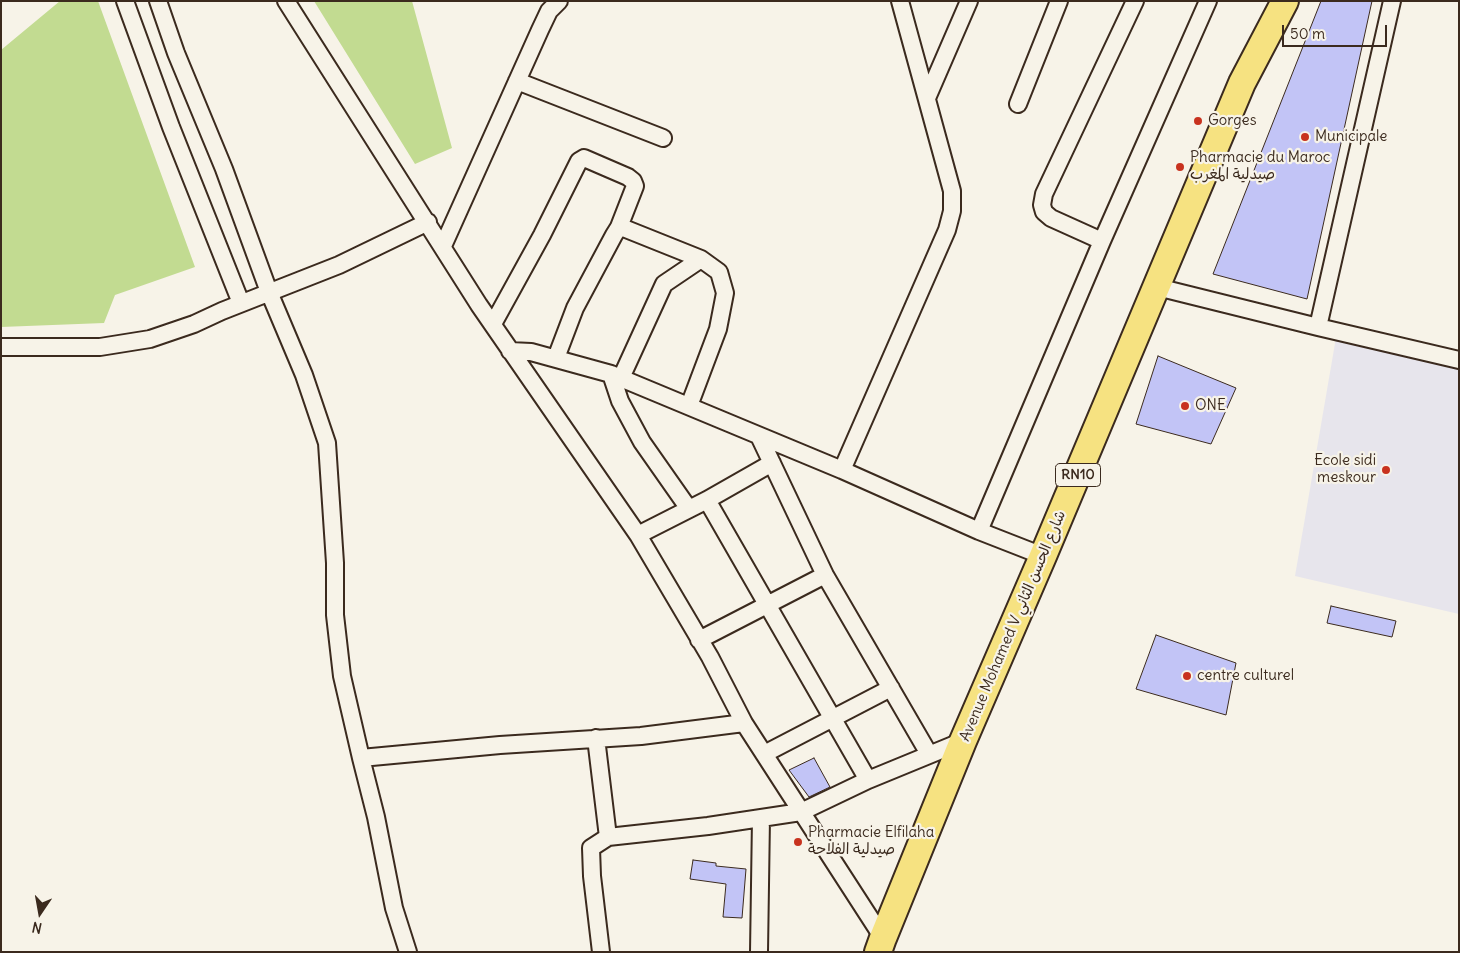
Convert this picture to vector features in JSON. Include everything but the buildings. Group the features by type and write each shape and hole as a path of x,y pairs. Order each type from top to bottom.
{"main road":[{"name":"Avenue Mohamed V شارع الحسن الثاني","path":"880,945 963,741 1044,556 1242,83 1285,1"}],"street":[{"path":"125,1 171,127 241,303"},
{"path":"158,1 176,53 224,169 269,292 304,375 327,443 335,563 335,615 342,676 376,817 394,908 408,952"},
{"path":"286,1 479,305 638,535 699,640 744,723 801,812 880,945"},
{"path":"443,246 549,12 559,1"},
{"path":"842,470 947,230 952,211 952,191 900,1"},
{"path":"927,98 969,1"},
{"path":"1018,104 1059,1"},
{"path":"1102,241 1051,218 1044,212 1042,205 1044,194 1135,1"},
{"path":"980,531 1102,241 1208,1"},
{"path":"1318,328 1392,1"},
{"path":"517,81 663,138"},
{"path":"493,324 542,235 579,161 584,158 628,177 635,186 619,227 575,308 556,358"},
{"path":"1,347 100,347 150,339 194,324 241,303 339,265 428,222"},
{"path":"619,227 702,259 719,272 725,293 718,329 689,406"},
{"path":"689,509 642,442 620,401 616,376 664,284 702,259"},
{"path":"1156,287 1318,328 1459,360"},
{"path":"510,351 531,352 616,376 842,470 980,531 1044,556"},
{"path":"759,436 824,575 929,754"},
{"path":"638,535 707,500 772,463"},
{"path":"707,500 868,780"},
{"path":"699,640 824,575"},
{"path":"764,754 891,688"},
{"path":"361,758 596,738 641,736 744,723"},
{"path":"596,738 608,837"},
{"path":"601,952 592,876 591,848 608,837 708,826 801,812 868,780 963,741"},
{"path":"759,952 761,818"}],"shaded area":[{"name":"Ecole sidi meskour","path":"1338,326 1459,364 1459,614 1295,576"}],"green space":[{"path":"60,1 98,1 195,267 115,295 104,323 1,327 1,50"},
{"path":"314,1 412,1 452,148 415,164"}],"place":[{"name":"Gorges","path":"1198,121"},
{"name":"Municipale","path":"1305,137"},
{"name":"Pharmacie du Maroc صيدلية المغرب","path":"1180,167"},
{"name":"ONE","path":"1185,406"},
{"name":"Ecole sidi meskour","path":"1386,470"},
{"name":"centre culturel","path":"1187,676"},
{"name":"Pharmacie Elfilaha صيدلية الفلاحة","path":"798,842"}]}
